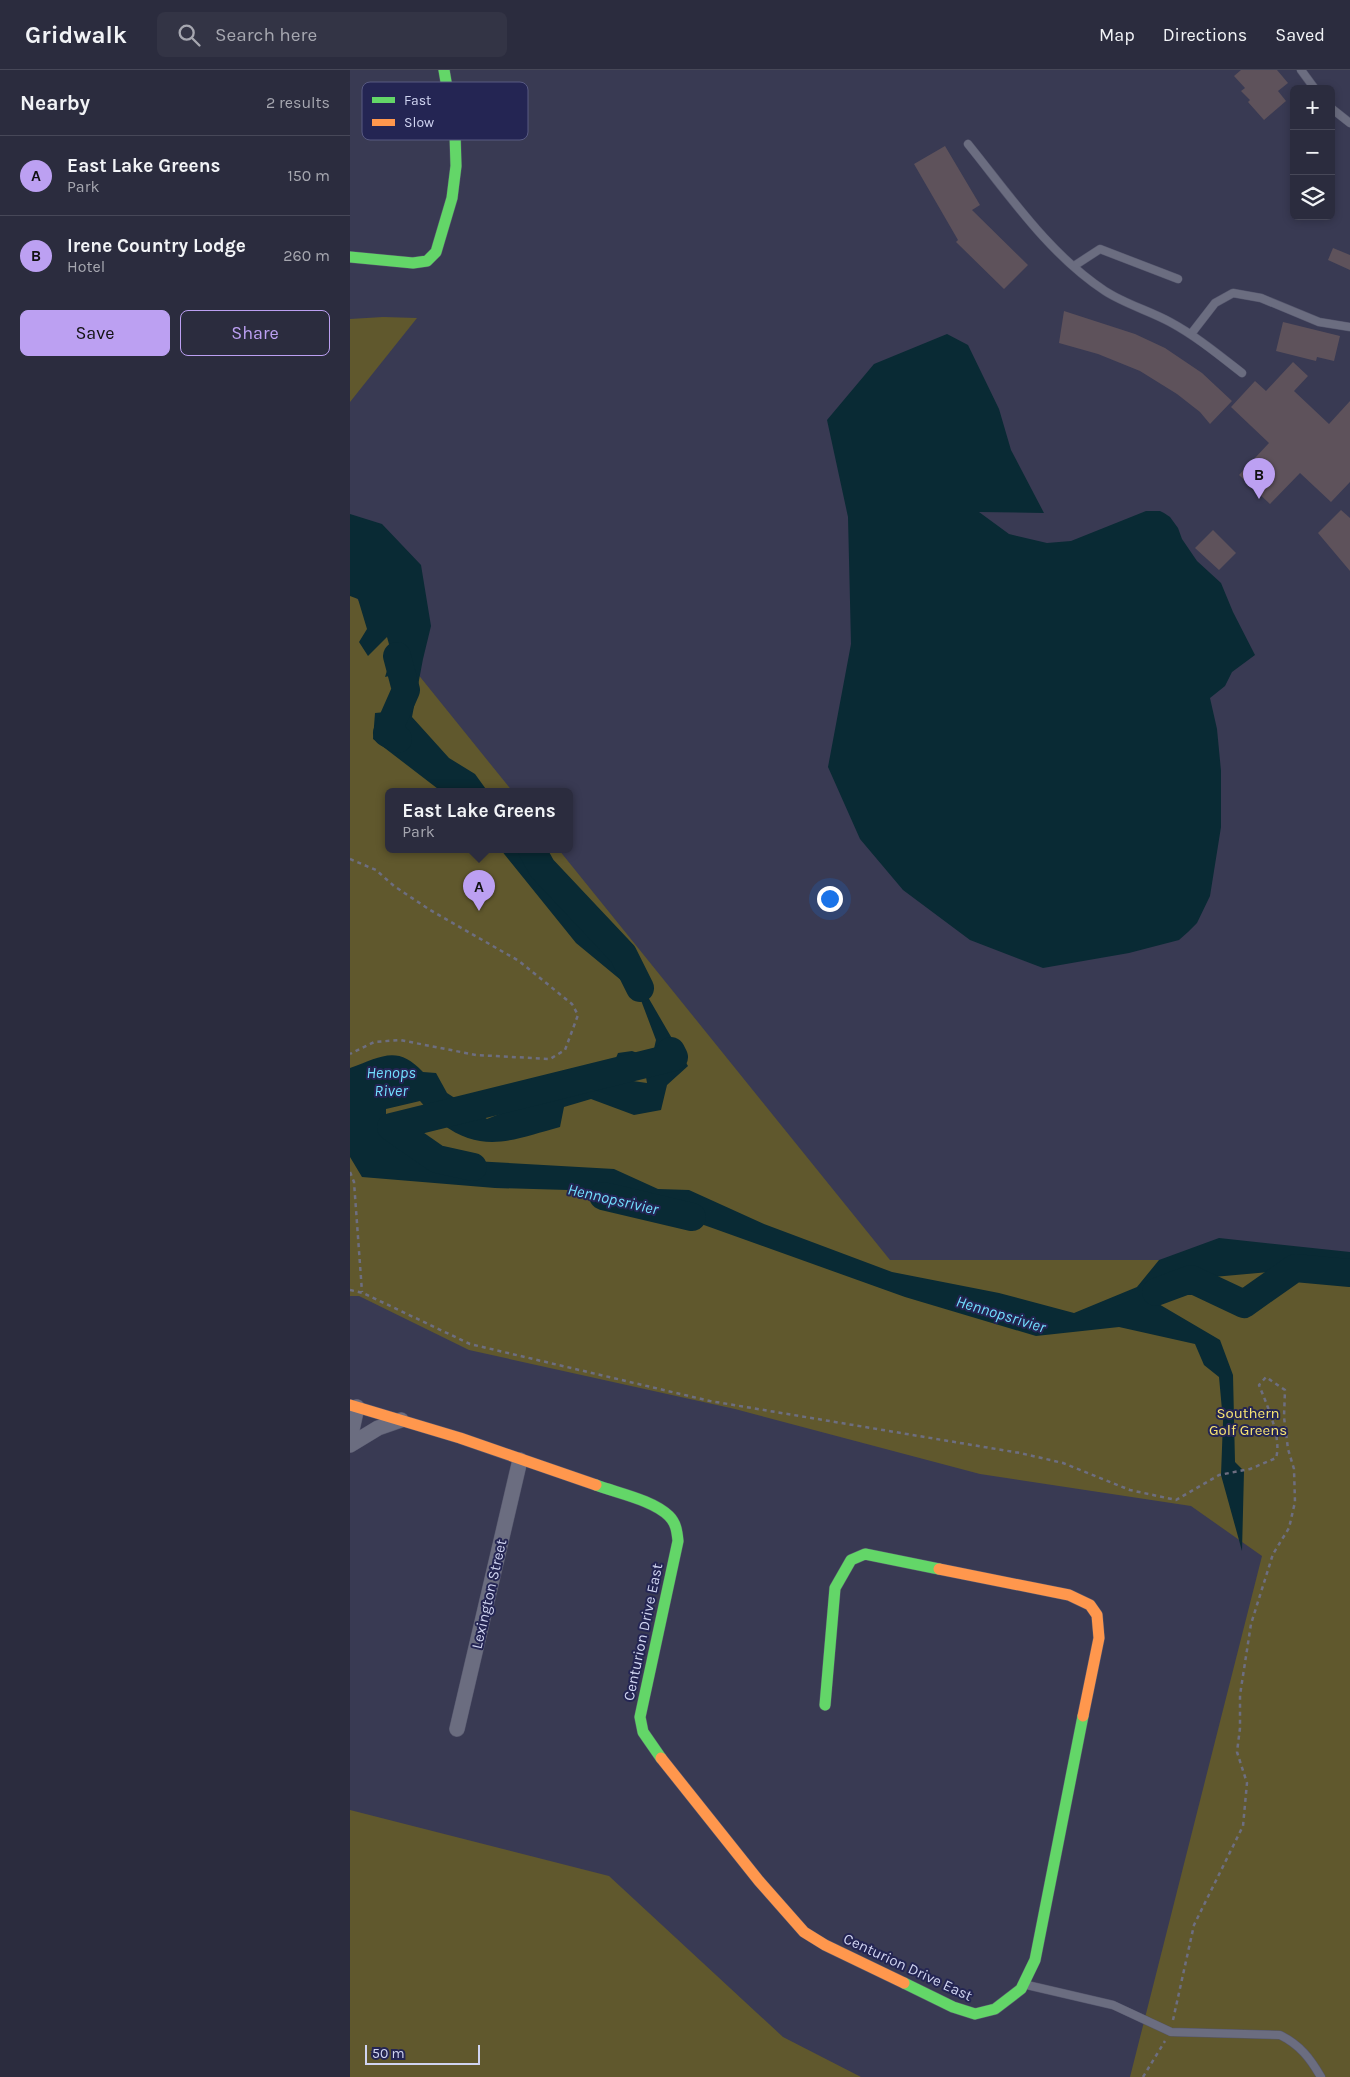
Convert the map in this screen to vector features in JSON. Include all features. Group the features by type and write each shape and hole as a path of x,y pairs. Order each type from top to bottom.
{"street":[{"path":"350,257 413,264 427,260 436,252 452,198 456,166 455,140"},
{"path":"350,1439 353,1406"},
{"name":"Centurion Drive East","path":"353,1406 460,1438 649,1504 659,1508 672,1518 678,1529 678,1541 640,1717 643,1732 657,1754 795,1924 804,1932 825,1945 953,2008 975,2014 995,2008 1018,1993 1025,1984 1035,1960 1099,1638 1100,1623 1098,1614 1090,1604 1070,1595 865,1554 851,1560 835,1588 825,1704"},
{"path":"350,1446 378,1428 402,1420"},
{"name":"Lexington Street","path":"457,1729 520,1460"}],"lane":[{"path":"1301,70 1313,85"},
{"path":"1335,111 1350,123"},
{"path":"968,144 1041,235 1074,266 1106,292 1192,334 1242,373"},
{"path":"1074,266 1100,249 1178,279"},
{"path":"1192,334 1215,303 1233,293 1261,298 1319,322 1350,327"},
{"path":"1025,1984 1112,2005 1171,2032 1280,2035 1296,2043 1310,2057 1321,2077"}],"path":[{"path":"350,859 376,870 394,886 430,910 520,961 572,1004 578,1015 565,1050 550,1059 476,1055 400,1040 374,1042 350,1054"},
{"path":"350,1172 354,1182 362,1292"},
{"path":"350,1290 362,1292 470,1344 710,1401 1029,1455 1063,1463 1130,1490 1176,1500 1218,1475 1250,1469 1276,1458 1279,1449 1259,1385 1266,1377 1285,1390 1284,1417 1288,1448 1294,1468 1295,1502 1289,1528 1273,1554 1251,1624 1240,1695 1240,1728 1237,1752 1248,1783 1243,1826 1194,1925 1171,2032 1143,2077"}],"green space":[{"path":"383,317 417,318 350,402 350,319"},
{"name":"Southern Golf Greens","path":"350,590 510,788 385,788 385,853 561,853 890,1260 1350,1260 1350,2077 1130,2077 1262,1556 1191,1506 980,1474 735,1409 469,1350 359,1296 350,1296"},
{"path":"350,1810 609,1876 783,2037 861,2077 350,2077"}],"water":[{"path":"947,334 968,345 999,409 1011,450 1044,513 979,512 1009,534 1047,543 1071,541 1146,511 1160,511 1164,513 1170,517 1178,528 1182,539 1197,561 1221,583 1233,612 1255,655 1232,672 1225,686 1210,698 1217,729 1221,771 1221,827 1210,896 1197,923 1179,940 1129,953 1043,968 970,940 903,890 860,839 828,767 851,644 848,517 827,420 874,364"},
{"path":"350,514 382,524 421,565 431,626 412,717 449,758 475,774 485,788 437,788 373,739 375,713 397,711 406,690 393,675 385,677 392,655 387,637 368,656 359,642 367,629 358,599 350,596"},
{"name":"Henops River","path":"503,853 534,853 578,906 623,954 688,1066 667,1085 661,1110 634,1115 591,1099 564,1107 560,1127 500,1142 486,1142 457,1134 439,1122 420,1101 386,1109 386,1128 437,1159 614,1169 658,1189 689,1190 764,1224 892,1272 999,1293 1074,1313 1137,1287 1159,1260 1219,1238 1350,1252 1350,1273 1301,1269 1191,1279 1157,1303 1220,1340 1233,1375 1235,1462 1244,1471 1242,1551 1221,1475 1223,1421 1219,1377 1204,1365 1195,1344 1119,1327 1036,1336 905,1297 662,1210 568,1190 495,1188 362,1177 350,1157 350,1068 380,1057 388,1055 405,1058 414,1063 423,1072 436,1073 447,1093 487,1119 514,1108 533,1097 551,1082 580,1077 598,1067 601,1082 612,1078 647,1083 644,1065 636,1058 624,1063 616,1058 618,1053 632,1051 643,1055 653,1053 656,1040 639,995 576,943"}],"building":[{"path":"1241,70 1277,70 1288,83 1278,91 1286,101 1264,120 1248,102 1250,100 1241,91 1245,88 1234,76"},
{"path":"945,146 980,205 972,210 1028,265 1004,289 956,242 958,240 914,164"},
{"path":"1333,248 1350,255 1350,270 1328,260"},
{"path":"1064,311 1135,334 1165,348 1202,373 1232,401 1210,424 1200,412 1177,394 1140,371 1098,354 1059,343"},
{"path":"1283,322 1340,336 1334,361 1317,357 1316,361 1276,351"},
{"path":"1293,362 1308,376 1294,391 1329,424 1350,401 1350,482 1331,502 1300,473 1270,504 1239,475 1269,443 1231,407 1255,381 1266,391"},
{"path":"1341,510 1350,518 1350,571 1318,533"},
{"path":"1213,530 1236,553 1219,570 1195,548"}],"waterway":[{"name":"Hennopsrivier","path":"397,656 406,690 387,733 398,739"},
{"name":"Hennopsrivier","path":"534,853 542,868 623,954 640,988"},
{"name":"Hennopsrivier","path":"473,1167 437,1159 391,1127 674,1057 671,1051"},
{"name":"Hennopsrivier","path":"603,1196 692,1217"},
{"name":"Hennopsrivier","path":"1156,1292 1191,1279 1244,1304 1295,1268 1350,1273"}],"traffic: fast":[{"path":"444,70 446,82"},
{"path":"350,257 413,263 427,261 436,252 452,198 456,166 455,140"},
{"path":"596,1485 662,1510 673,1521 677,1531 678,1541 640,1717 643,1732 661,1758"},
{"path":"825,1705 835,1588 851,1560 865,1554 939,1569"},
{"path":"904,1983 953,2007 975,2014 995,2009 1021,1989 1035,1960 1083,1716"}],"traffic: slow":[{"path":"350,1405 460,1438 596,1485"},
{"path":"939,1569 1069,1595 1090,1605 1097,1615 1099,1638 1083,1716"},
{"path":"661,1758 759,1881 804,1932 825,1945 904,1983"}],"place":[{"name":"Irene Country Lodge","path":"1259,499"},
{"name":"East Lake Greens","path":"479,911"}]}
